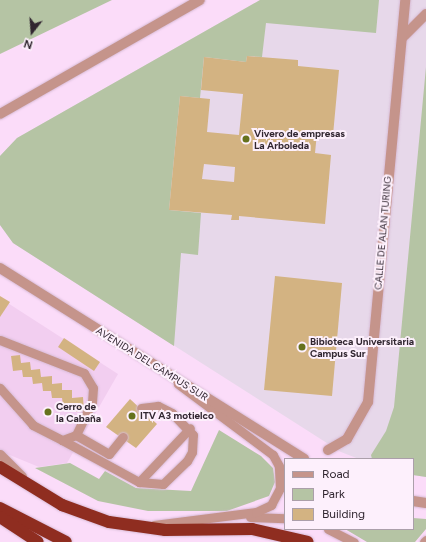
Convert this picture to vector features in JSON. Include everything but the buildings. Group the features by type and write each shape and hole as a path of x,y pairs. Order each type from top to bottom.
{"highway":[{"path":"0,467 31,486 83,514 136,528 252,529 308,542"},
{"path":"0,508 66,542"},
{"path":"0,517 38,542"}],"street":[{"path":"0,114 200,0"},
{"name":"CALLE DE ALAN TURING","path":"328,450 347,439 368,402 405,0"},
{"path":"402,38 426,14"},
{"name":"AVENIDA DEL CAMPUS SUR","path":"0,268 302,458"},
{"path":"414,501 426,503"}],"lane":[{"path":"0,340 84,373 90,380 92,402 76,435 62,440"},
{"path":"136,528 232,517 256,512 276,498 281,479 276,461 146,359"},
{"path":"0,388 33,425 139,482 163,484 171,479 192,452 190,428"},
{"path":"141,408 158,406 190,428"},
{"path":"139,482 190,428"},
{"path":"76,435 109,454 123,436"},
{"path":"0,454 31,486"},
{"path":"232,517 284,518"},
{"path":"330,530 354,542"}],"shaded area":[{"path":"260,0 426,0 426,477 414,475 414,458 356,458 341,452 13,243 0,225 0,156 17,138"},
{"name":"Cerro de la Cabaña","path":"0,298 118,374 67,463 39,467 0,451"}],"green space":[{"path":"0,0 112,0 0,54"},
{"path":"260,0 379,0 376,33 266,23 262,57 247,56 246,62 204,57 200,98 180,96 169,210 201,213 198,255 181,253 174,346 13,243 0,225 0,156 17,138"},
{"path":"426,67 426,477 414,475 414,458 372,458 371,455 386,431 394,407"},
{"path":"219,430 261,456 273,468 275,482 269,496 227,511 148,511 98,501 35,468 70,463 99,479 105,471 136,488 191,491"},
{"path":"414,518 426,519 426,529 415,542 367,542 347,530 414,530"}],"place":[{"name":"Vivero de empresas La Arboleda","path":"246,139"},
{"name":"Bibioteca Universitaria Campus Sur","path":"302,347"},
{"name":"Cerro de la Cabaña","path":"48,412"},
{"name":"ITV A3 motielco","path":"132,416"}]}
